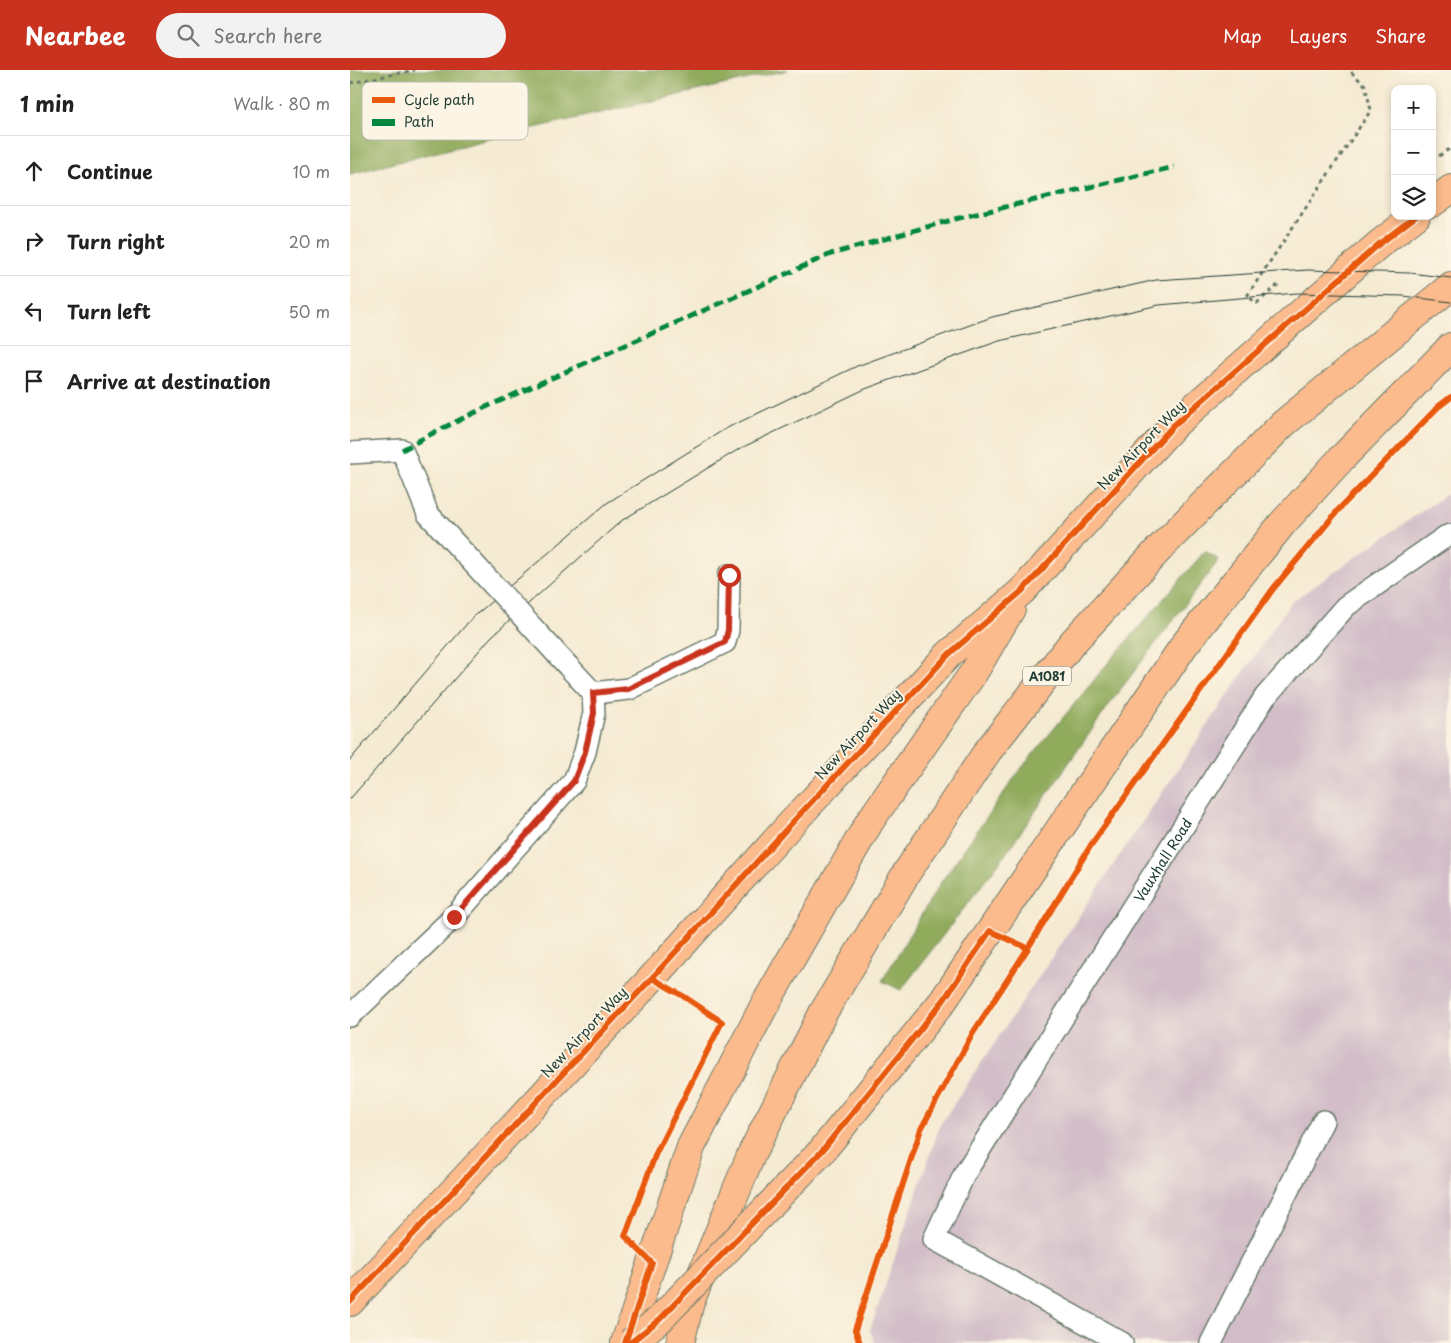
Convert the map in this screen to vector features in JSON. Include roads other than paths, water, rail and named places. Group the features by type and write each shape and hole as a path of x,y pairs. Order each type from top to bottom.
{"highway":[{"path":"1436,200 1451,188"},
{"name":"New Airport Way","path":"350,1302 652,978 790,825 949,654 1022,591 1173,426 1378,245 1411,220"},
{"name":"A1081","path":"680,1343 690,1302 752,1153 823,1013 907,872 987,752 1072,643 1162,546 1283,424 1451,286"},
{"path":"630,1343 660,1319 821,1152 943,1000 1185,644 1282,524 1340,460 1451,347"},
{"name":"New Airport Way","path":"625,1343 691,1148 763,1008 870,821 974,672 1022,591"}],"lane":[{"path":"1424,374 1451,356"},
{"path":"350,453 402,450 428,514 593,693 594,713 585,752 574,781 454,917 350,1016"},
{"name":"Vauxhall Road","path":"1122,1343 934,1239 965,1173 1265,697 1346,606 1445,537 1451,535"},
{"path":"593,693 628,689 725,642 728,630 729,575"},
{"path":"1211,1343 1323,1121"}],"tram line":[{"path":"350,760 471,619 607,503 725,429 857,366 992,317 1156,280 1308,270 1410,273 1451,278"},
{"path":"350,799 491,637 621,521 739,449 865,389 999,341 1159,305 1297,293 1403,296 1451,302"}]}
